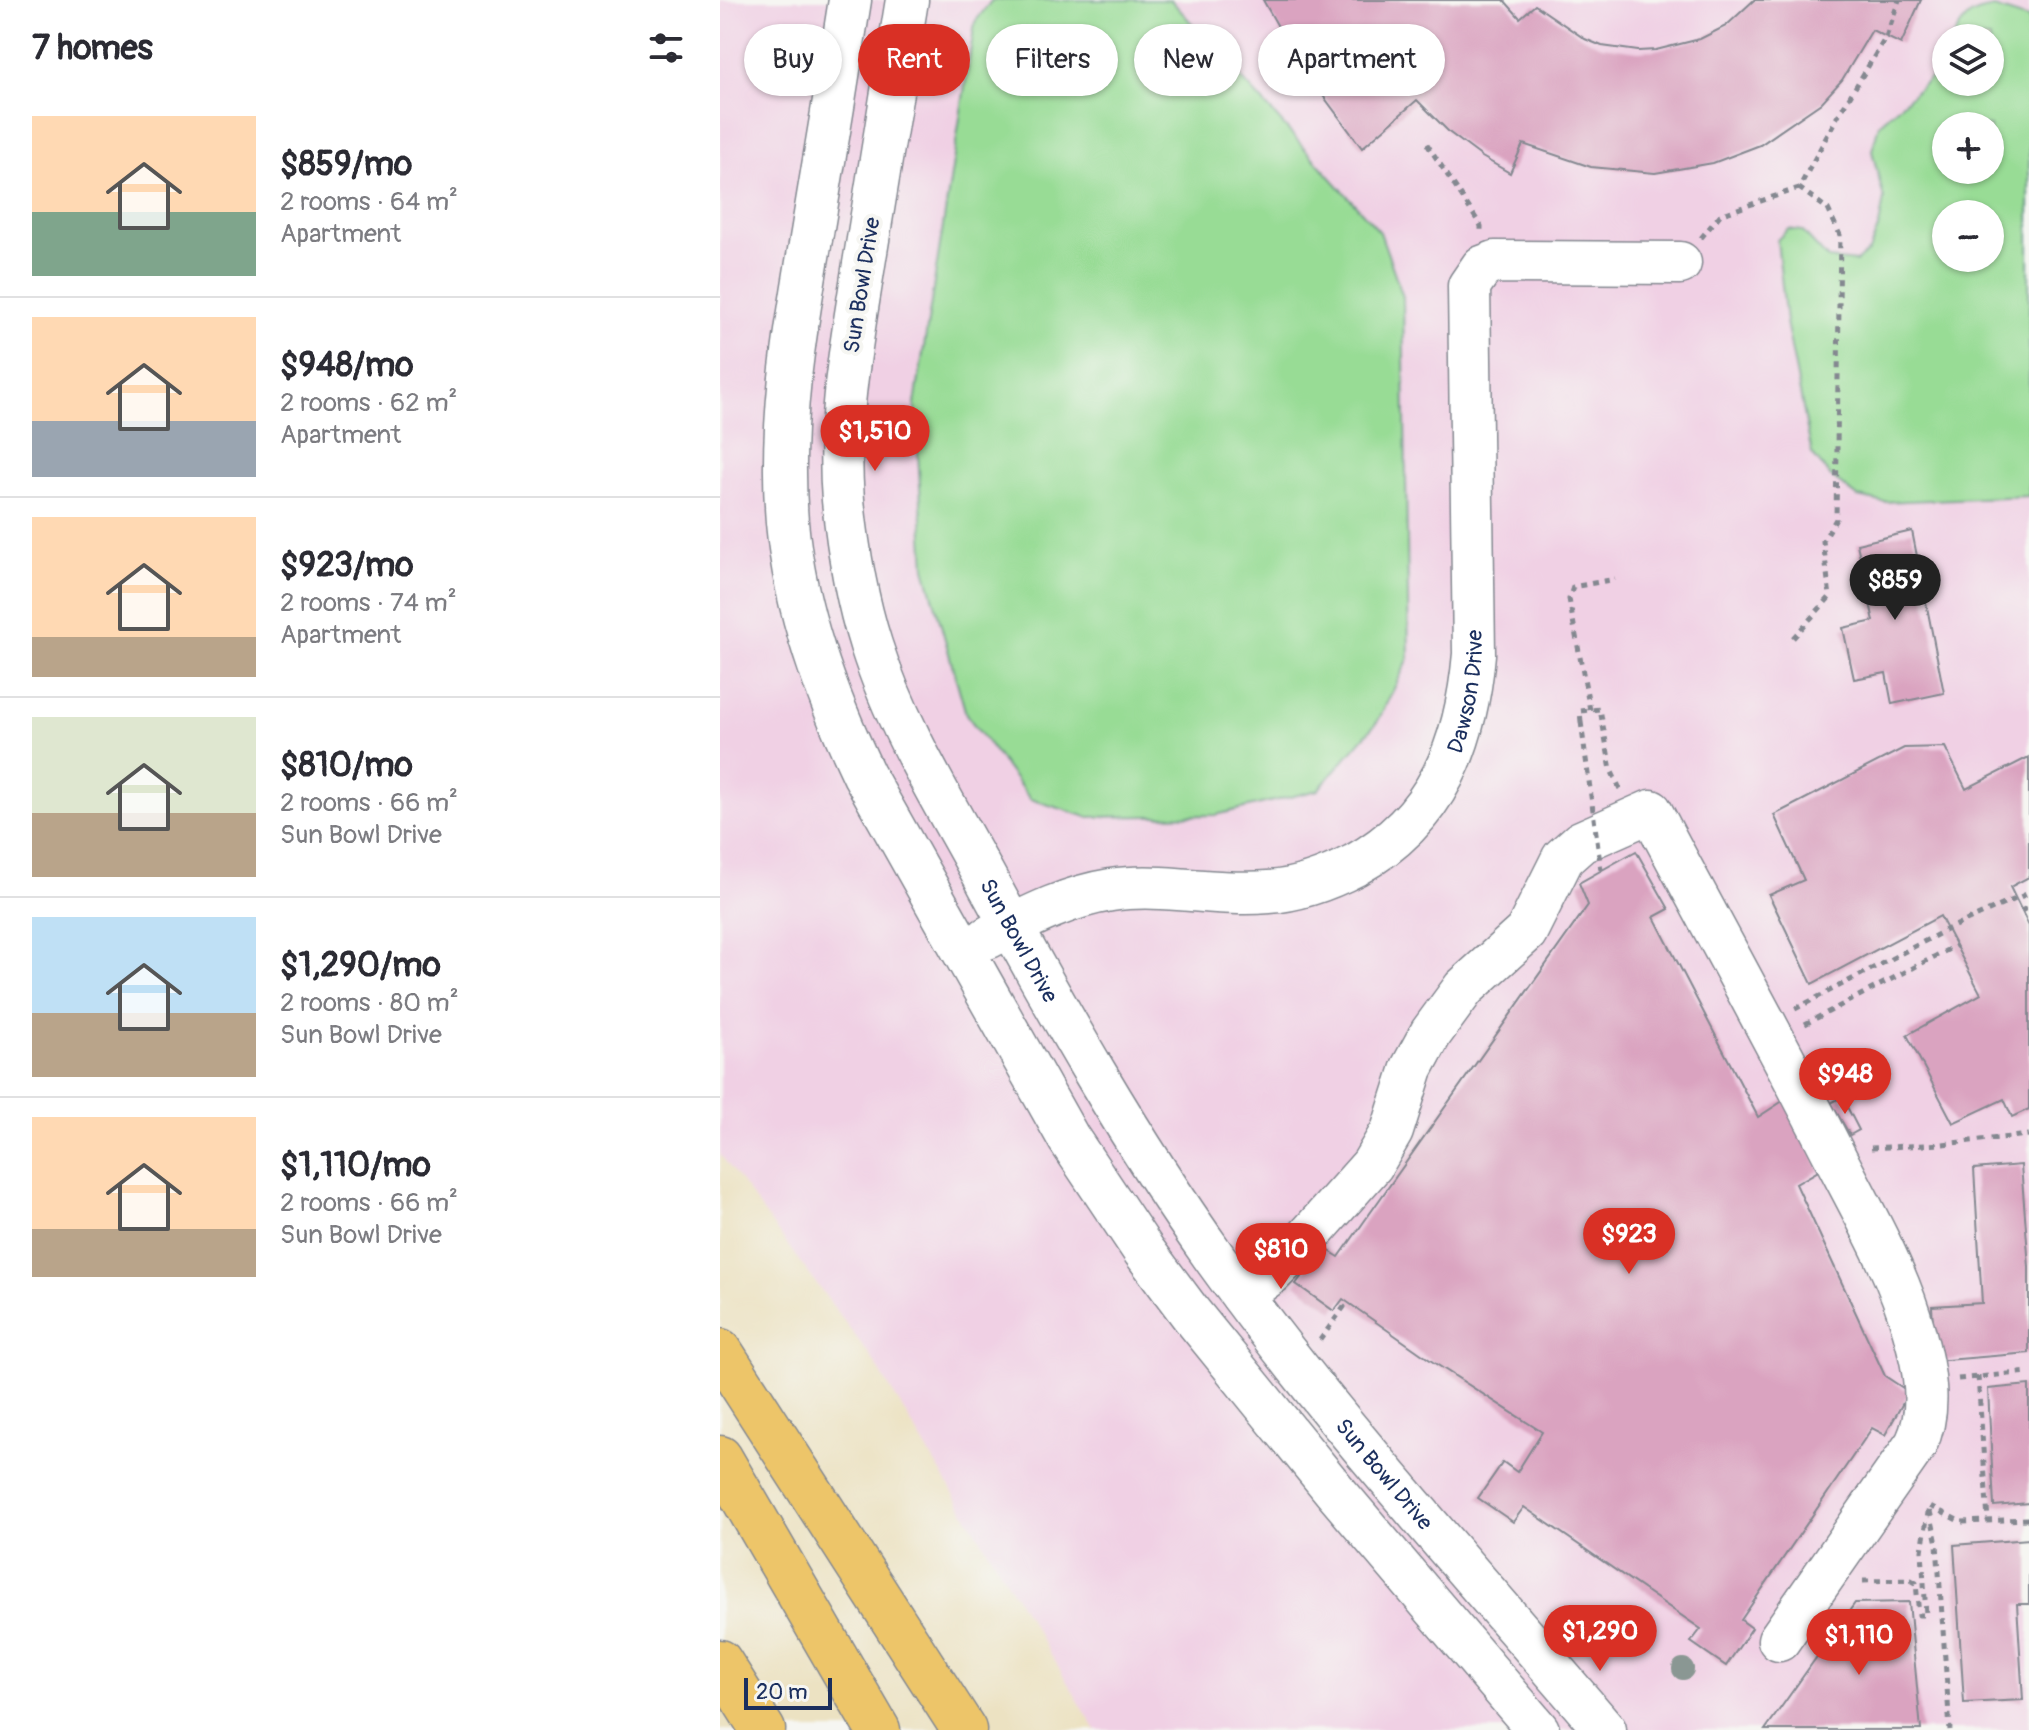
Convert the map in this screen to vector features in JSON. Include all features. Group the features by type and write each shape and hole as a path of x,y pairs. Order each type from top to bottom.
{"highway":[{"path":"720,1351 964,1730"},
{"path":"720,1458 878,1730"},
{"path":"720,1662 763,1730"}],"street":[{"path":"850,0 790,364 784,423 787,524 808,632 843,731 961,951 1069,1139 1144,1251 1191,1314 1335,1491 1538,1730"},
{"name":"Sun Bowl Drive","path":"907,0 845,391 842,453 848,544 871,646 889,694 1011,926 1119,1112 1211,1252 1367,1452 1605,1730"},
{"path":"1482,267 1508,261 1680,263"},
{"name":"Dawson Drive","path":"961,951 1070,900 1116,889 1235,893 1270,892 1305,886 1338,874 1369,857 1418,816 1435,792 1451,758 1470,694 1474,654 1467,299 1469,286 1482,267"},
{"path":"1242,1295 1272,1273 1372,1165 1392,1131 1412,1068 1431,1033 1464,988 1526,932 1563,858 1581,842 1651,811 1895,1276 1914,1330 1925,1383 1926,1417 1916,1444 1779,1640"}],"path":[{"path":"1680,263 1720,215 1799,188 1886,37 1899,0"},
{"path":"1427,144 1481,226 1482,267"},
{"path":"1793,638 1830,597 1823,541 1836,519 1838,423 1840,235 1828,209 1799,188"},
{"path":"1590,710 1569,599 1573,587 1615,579"},
{"path":"1601,870 1580,711 1600,709 1615,778"},
{"path":"1765,1024 1948,929 2029,893"},
{"path":"2021,911 2029,907"},
{"path":"1817,1018 1957,945"},
{"path":"1864,1148 2029,1135"},
{"path":"1323,1336 1344,1307 1340,1303"},
{"path":"1925,1383 2029,1372"},
{"path":"1978,1376 1988,1521"},
{"path":"1929,1506 1961,1522 2029,1519"},
{"path":"1856,1583 1911,1580 1916,1583 1919,1615 1926,1615 1922,1551 1929,1506"},
{"path":"1929,1506 1937,1544 1950,1730"}],"shaded area":[{"path":"720,0 2029,0 2029,1730 1096,1730 873,1360 720,1154"}],"green space":[{"path":"992,0 1171,0 1193,24 1134,24 1134,96 1242,96 1242,79 1380,232 1403,297 1409,658 1378,721 1318,790 1216,815 1087,817 1030,799 966,714 925,568 915,404 963,96 970,96 970,54 975,22"},
{"path":"1994,8 2029,19 2029,496 1882,502 1858,497 1830,476 1812,454 1786,322 1777,240 1788,229 1802,231 1828,259 1856,262 1869,251 1879,226 1884,199 1872,151 1879,124 1932,77 1932,96 2004,96 2004,24 1962,24 1974,13"}],"building":[{"path":"1263,0 1504,0 1520,18 1535,5 1585,39 1602,46 1638,51 1656,50 1700,39 1726,26 1754,0 1921,0 1901,44 1872,30 1842,80 1821,103 1760,145 1713,163 1655,173 1591,167 1523,144 1510,173 1450,133 1417,100 1362,148 1323,96 1445,96 1445,24 1277,24"},
{"path":"1912,531 1944,693 1892,704 1886,673 1854,679 1843,628 1874,621 1857,544"},
{"path":"1945,747 1966,789 2029,757 2029,877 2010,887 2029,926 2029,1109 2012,1117 2004,1099 1953,1123 1907,1035 1981,994 1940,916 1812,984 1769,895 1804,880 1774,815 1904,748"},
{"path":"1636,851 1669,909 1654,917 1758,1117 1786,1099 1820,1170 1796,1184 1885,1376 1909,1392 1885,1435 1872,1428 1741,1620 1752,1628 1726,1666 1691,1642 1701,1629 1524,1507 1513,1522 1478,1498 1503,1462 1517,1472 1542,1432 1343,1299 1334,1311 1296,1284 1323,1247 1339,1257 1588,905 1579,883"},
{"path":"1842,1097 1859,1130 1850,1135 1831,1103"},
{"path":"2021,1165 2029,1267 2029,1353 1935,1361 1932,1306 1982,1303 1974,1169"},
{"path":"2029,1385 2029,1503 1994,1506 1988,1389"},
{"path":"2029,1539 2029,1604 2017,1604 2023,1700 1964,1703 1954,1545"},
{"path":"1909,1602 1921,1730 1765,1730 1855,1603"}]}
